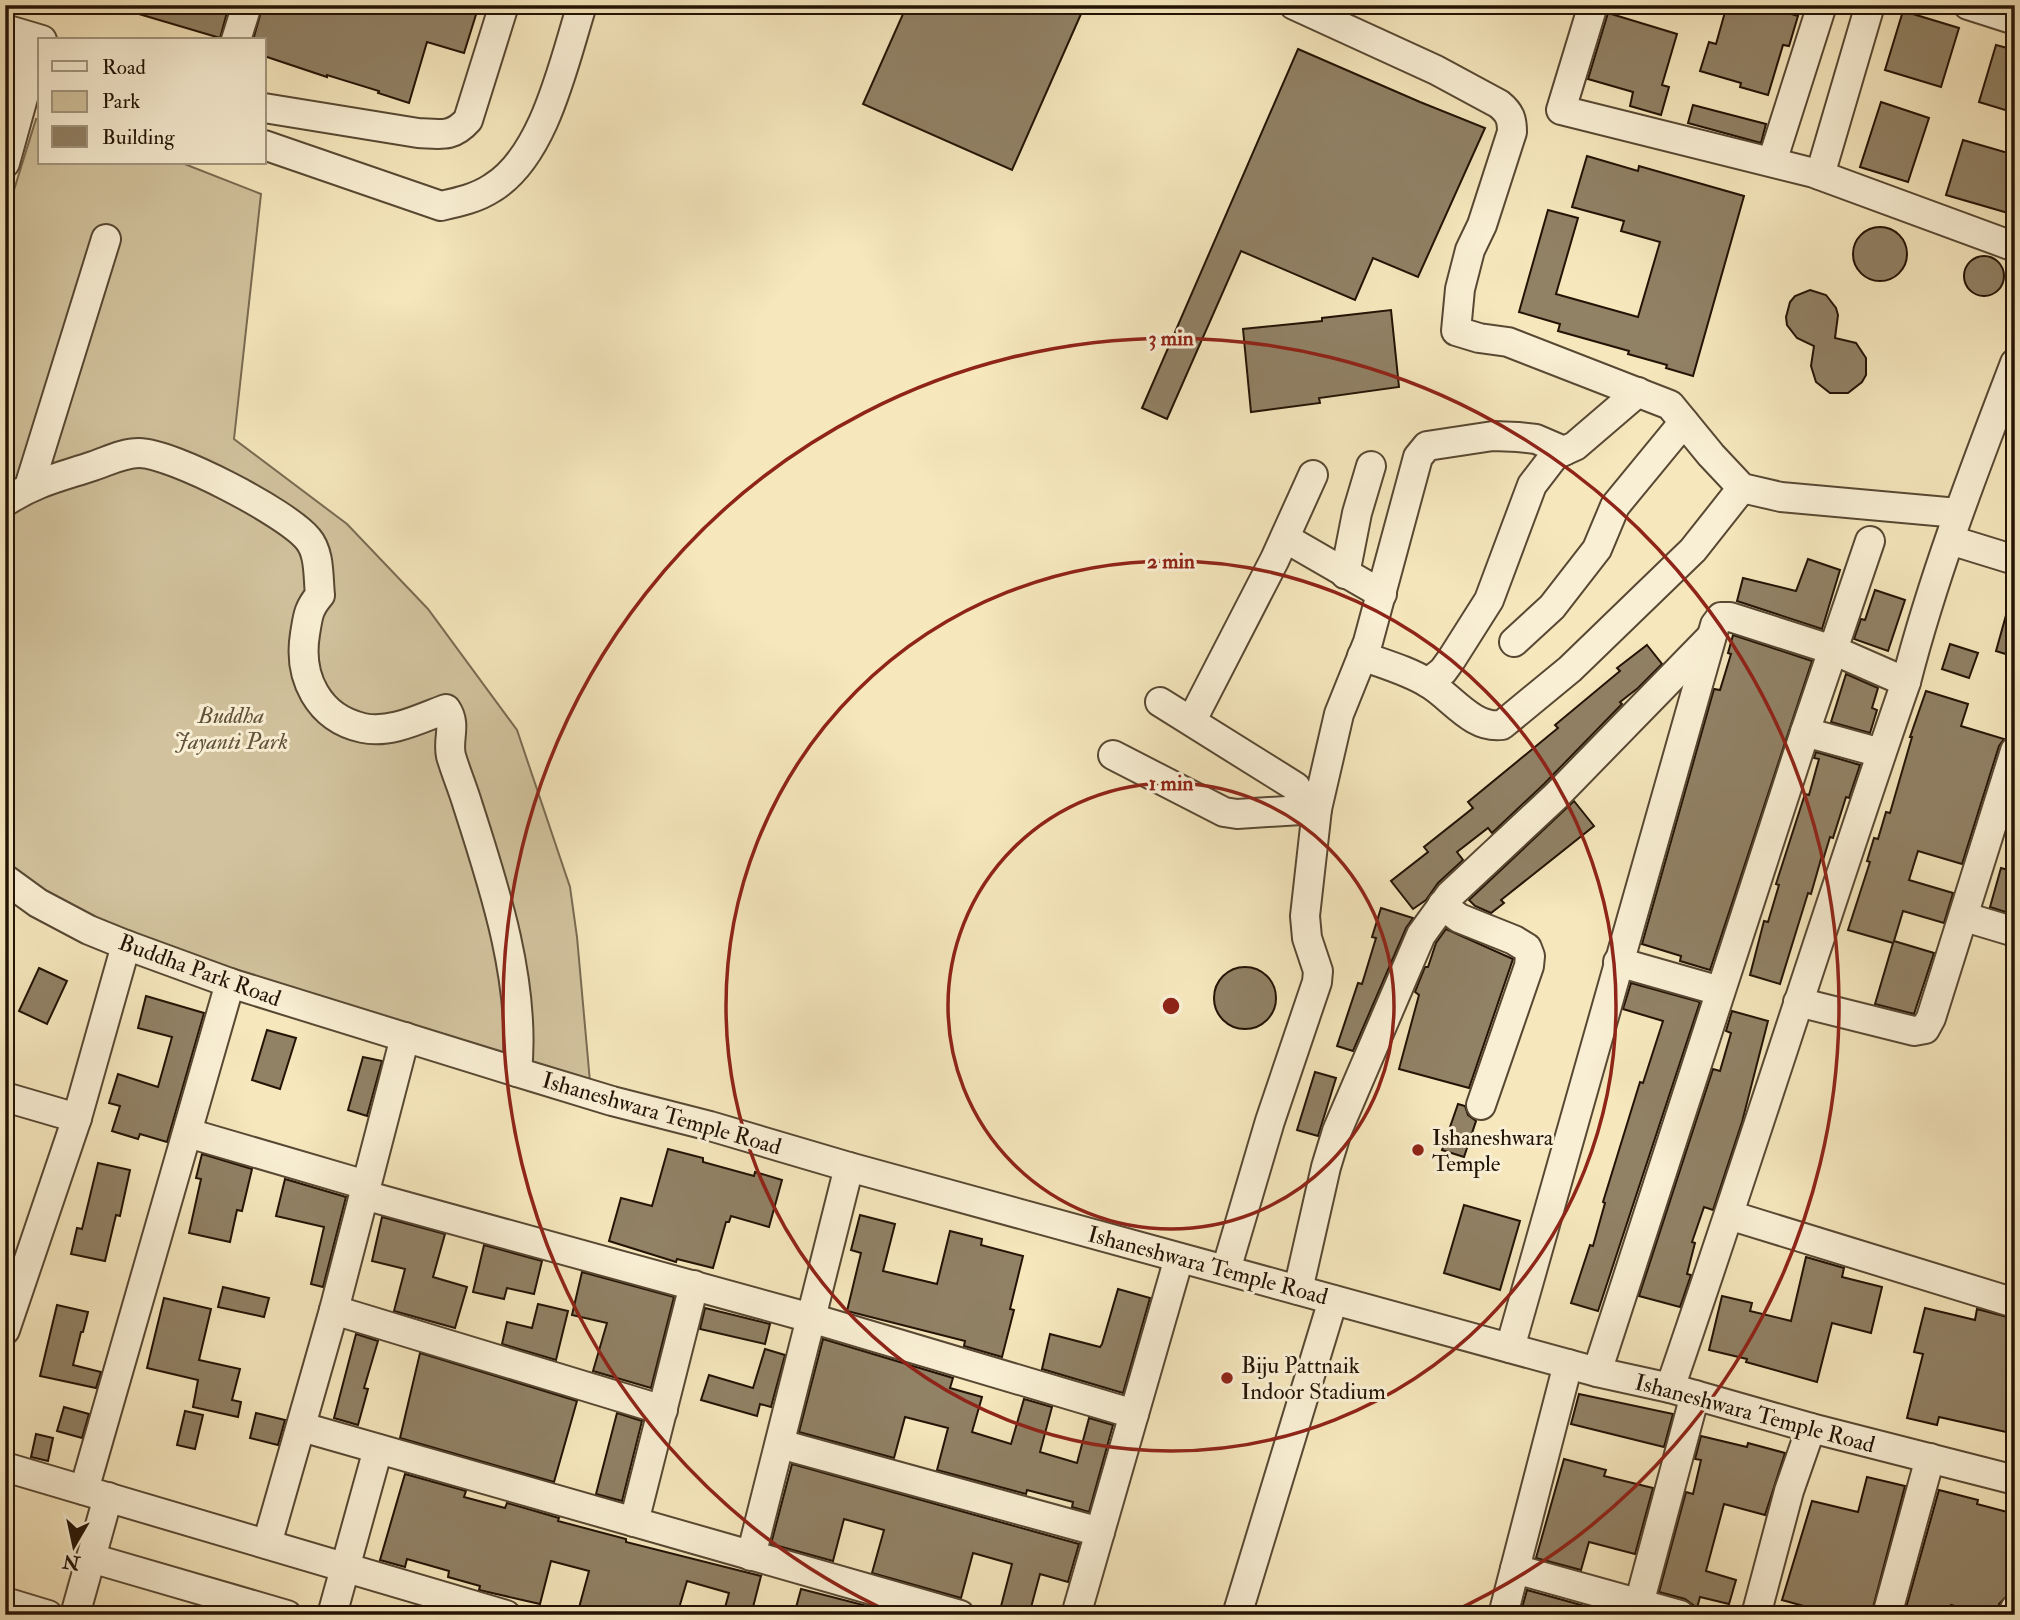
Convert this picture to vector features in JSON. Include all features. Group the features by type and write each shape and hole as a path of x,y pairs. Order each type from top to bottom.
{"street":[{"path":"237,38 247,5"},
{"path":"266,108 418,133 443,135 458,131 468,120 504,5"},
{"path":"266,146 441,206 467,200 494,187 531,147 552,98 582,5"},
{"path":"1294,5 1436,69 1499,104 1512,120 1512,132 1460,289 1456,331 1508,342 1670,405 1742,488 1781,497 1958,513"},
{"path":"1593,5 1561,110 1821,175 2015,247"},
{"path":"1772,162 1822,5"},
{"path":"1821,175 1870,5"},
{"path":"1968,5 2015,20"},
{"path":"5,29 38,54"},
{"path":"5,57 38,54"},
{"path":"5,163 38,54"},
{"path":"29,487 106,239"},
{"path":"1637,1609 1682,1391 1729,1215 1906,682 1918,635 1958,513 2005,416 2015,363"},
{"path":"1428,683 1443,671 1489,600 1532,485 1555,455 1575,446 1637,392"},
{"path":"1514,642 1552,607 1597,550 1615,506 1684,422"},
{"path":"1226,1270 1270,1121 1317,982 1318,971 1307,938 1305,916 1312,809 1339,714 1382,594 1421,451 1427,446 1493,436 1536,439 1564,451"},
{"path":"5,502 41,481 121,456 141,453 210,477 296,527 309,540 316,554 320,595 309,608 303,647 304,664 310,687 321,704 342,720 364,728 384,729 446,709 450,715 453,728 450,752 491,877 507,949 520,1040 517,1072"},
{"path":"1345,574 1357,513 1371,466"},
{"path":"1192,720 1313,475"},
{"path":"1362,656 1428,683 1479,723 1502,725 1570,669 1693,550 1742,488"},
{"path":"1284,538 1382,594"},
{"path":"1950,540 2015,560"},
{"path":"1597,1372 1805,732 1870,541"},
{"path":"1510,1348 1715,625 1721,617 1730,617 1833,650 1906,682"},
{"path":"1298,1290 1326,1167 1337,1131 1421,935 1443,905 1556,796 1712,636"},
{"path":"1160,702 1296,787 1312,809"},
{"path":"1805,732 1881,753"},
{"path":"1798,1002 1913,1031 1925,1030 2008,799 2015,751"},
{"path":"1113,755 1224,812 1237,814 1312,809"},
{"name":"Buddha Park Road","path":"5,879 38,903 89,930 230,983 405,1038"},
{"path":"1443,905 1469,923 1514,940 1527,948 1530,956 1529,966 1481,1105"},
{"path":"1965,917 2015,932"},
{"path":"5,1330 15,1268 77,1118 127,945"},
{"path":"1618,962 1720,991"},
{"path":"75,1615 92,1558 96,1494 188,1133 230,983"},
{"path":"267,1544 334,1310 405,1038"},
{"name":"Ishaneshwara Temple Road","path":"405,1038 849,1167 1180,1258 1597,1372 1682,1391 1811,1428 2015,1480"},
{"path":"11,1097 77,1118"},
{"path":"188,1133 365,1190 1134,1414"},
{"path":"751,1556 849,1167"},
{"path":"1729,1215 2015,1303"},
{"path":"1076,1615 1180,1258"},
{"path":"634,1522 694,1285"},
{"path":"1237,1615 1333,1300"},
{"path":"334,1310 663,1410"},
{"path":"1503,1615 1568,1364"},
{"path":"302,1427 751,1556 893,1606 960,1615"},
{"path":"1756,1615 1789,1491 1811,1428"},
{"path":"779,1444 1100,1532"},
{"path":"332,1615 378,1449"},
{"path":"1887,1615 1930,1458"},
{"path":"5,1466 506,1615"},
{"path":"92,1558 287,1615"},
{"path":"1515,1569 1637,1609 1680,1615"},
{"path":"5,1602 48,1615"},
{"path":"2013,1615 2015,1609"}],"green space":[{"name":"Buddha Jayanti Park","path":"36,119 38,164 185,164 261,194 234,439 347,524 428,609 517,730 570,887 591,1093 72,913 5,868 5,219"}],"building":[{"path":"123,5 229,5 220,38 122,9"},
{"path":"263,5 479,5 464,53 427,42 409,103 378,93 379,91 266,57 266,38 254,38"},
{"path":"907,5 1085,5 1012,170 863,104"},
{"path":"1727,5 1762,5 1798,16 1789,46 1783,45 1768,95 1740,87 1741,83 1700,71 1709,42 1716,44"},
{"path":"1903,11 1959,28 1941,87 1885,70"},
{"path":"1608,13 1677,34 1662,85 1669,87 1661,115 1630,106 1633,92 1588,79"},
{"path":"1996,45 2015,50 2015,113 1979,102"},
{"path":"1298,49 1485,128 1418,277 1373,258 1355,300 1241,251 1167,419 1142,408"},
{"path":"1881,102 1929,118 1908,182 1860,167"},
{"path":"1693,105 1766,124 1761,143 1688,123"},
{"path":"1963,140 2015,155 2015,192 2008,213 1946,195"},
{"path":"1587,156 1638,171 1639,166 1744,196 1693,376 1628,354 1629,351 1558,331 1560,324 1519,312 1548,210 1578,218 1556,294 1638,317 1660,242 1621,231 1624,221 1572,207"},
{"path":"1880,227 1899,235 1907,254 1899,273 1880,281 1861,273 1853,254 1861,235"},
{"path":"1984,256 1992,257 1998,262 2003,268 2003,284 1998,290 1992,295 1984,296 1976,295 1970,290 1965,284 1964,276 1965,268 1970,262 1976,257"},
{"path":"1810,290 1826,295 1836,308 1838,315 1835,338 1856,343 1866,358 1866,375 1862,382 1848,393 1830,393 1816,382 1811,366 1814,346 1797,338 1787,325 1790,302 1795,296"},
{"path":"1391,310 1399,387 1319,398 1320,403 1251,412 1243,329 1322,321 1322,318"},
{"path":"1808,559 1840,570 1822,629 1737,601 1743,578 1796,591"},
{"path":"1875,590 1905,600 1888,651 1854,639 1861,619 1865,620"},
{"path":"2010,601 2015,602 2015,657 1996,651"},
{"path":"1733,635 1812,661 1710,970 1680,961 1681,956 1642,944 1714,689 1720,690 1731,654 1728,653"},
{"path":"1950,644 1978,653 1969,678 1942,669"},
{"path":"1647,645 1662,664 1620,702 1622,704 1544,784 1492,833 1488,828 1457,852 1463,860 1438,883 1426,900 1413,909 1391,881 1428,852 1424,847 1473,808 1468,802 1558,728 1555,725 1620,671 1617,668"},
{"path":"1846,674 1878,688 1872,708 1877,710 1870,733 1831,722"},
{"path":"1926,691 1968,704 1961,726 2004,739 1999,746 1962,864 1918,851 1909,880 1953,893 1944,923 1903,911 1894,941 1934,953 1914,1014 1875,1004 1893,943 1848,930 1870,862 1867,861 1874,838 1878,839 1886,812 1890,813 1910,737"},
{"path":"1816,752 1860,765 1833,838 1830,837 1823,860 1821,859 1811,894 1808,893 1780,984 1750,975 1764,921 1768,922 1779,885 1776,884 1805,794 1809,795 1819,759 1814,758"},
{"path":"1574,801 1594,826 1501,900 1504,903 1491,913 1475,906 1469,900"},
{"path":"2001,868 2015,872 2015,915 1990,907"},
{"path":"1381,908 1413,918 1406,928 1353,1051 1337,1046 1358,983 1362,984 1376,938 1372,937"},
{"path":"1446,929 1513,959 1469,1088 1399,1069 1419,995 1415,992 1425,967 1428,967 1436,943"},
{"path":"1239,967 1251,967 1267,976 1274,986 1274,1010 1267,1020 1251,1029 1239,1029 1228,1024 1219,1015 1214,1004 1214,992 1219,981 1228,972"},
{"path":"39,968 67,981 47,1024 19,1011"},
{"path":"1631,983 1700,1002 1598,1311 1571,1303 1590,1245 1593,1246 1605,1203 1603,1202 1640,1082 1643,1083 1663,1021 1623,1009"},
{"path":"146,996 204,1013 167,1142 140,1134 138,1139 112,1131 120,1106 109,1103 118,1074 158,1087 172,1037 138,1028"},
{"path":"1732,1011 1768,1021 1742,1122 1713,1210 1704,1207 1692,1242 1695,1243 1687,1274 1691,1275 1680,1307 1639,1296 1713,1069 1720,1071 1731,1033 1726,1031"},
{"path":"267,1030 296,1038 280,1089 252,1080"},
{"path":"363,1057 382,1061 367,1116 348,1110"},
{"path":"1315,1072 1336,1078 1318,1136 1297,1130"},
{"path":"1458,1104 1465,1106 1468,1115 1476,1121 1464,1157 1442,1150"},
{"path":"668,1149 754,1176 755,1172 782,1180 769,1227 731,1216 729,1222 726,1222 713,1268 677,1259 676,1262 609,1241 621,1198 652,1206"},
{"path":"202,1154 252,1169 242,1211 237,1210 230,1242 189,1233 201,1179 196,1178"},
{"path":"98,1163 130,1170 120,1216 116,1215 105,1261 71,1254 77,1228 82,1229"},
{"path":"285,1179 346,1197 323,1287 311,1284 324,1227 276,1216"},
{"path":"1464,1205 1520,1221 1500,1290 1444,1273"},
{"path":"860,1215 895,1224 883,1271 937,1284 950,1231 982,1239 981,1245 1023,1256 1010,1309 1014,1310 1002,1357 964,1346 965,1341 847,1311 861,1253 851,1250"},
{"path":"382,1217 445,1234 433,1277 467,1287 455,1328 394,1311 405,1269 372,1261"},
{"path":"484,1245 542,1261 534,1294 507,1288 504,1299 473,1292"},
{"path":"1806,1257 1844,1268 1842,1277 1882,1287 1871,1333 1832,1323 1817,1382 1746,1362 1747,1359 1709,1350 1722,1296 1752,1303 1750,1311 1791,1321"},
{"path":"582,1272 674,1297 651,1388 593,1371 607,1323 572,1315"},
{"path":"223,1287 269,1298 264,1317 218,1307"},
{"path":"1118,1289 1150,1298 1123,1393 1042,1369 1050,1334 1100,1347"},
{"path":"164,1298 211,1309 199,1360 240,1369 232,1400 241,1402 238,1417 193,1407 198,1380 147,1368"},
{"path":"538,1304 568,1311 556,1360 502,1344 507,1322 532,1328"},
{"path":"57,1305 88,1312 73,1365 101,1372 96,1388 40,1376"},
{"path":"705,1308 770,1324 765,1344 700,1329"},
{"path":"1925,1308 1975,1320 1977,1309 2015,1319 2015,1434 1939,1417 1937,1425 1907,1418 1923,1354 1914,1352"},
{"path":"356,1334 378,1341 364,1388 368,1389 358,1425 334,1418"},
{"path":"823,1339 953,1378 950,1388 982,1397 972,1432 1011,1444 1024,1399 1052,1407 1040,1452 1077,1463 1089,1418 1113,1425 1089,1512 1072,1507 1073,1502 1027,1490 1026,1494 937,1470 948,1428 905,1417 894,1458 799,1432"},
{"path":"765,1349 785,1355 771,1407 760,1404 757,1416 701,1400 709,1375 753,1388"},
{"path":"420,1353 577,1401 554,1482 400,1438"},
{"path":"1579,1394 1673,1414 1664,1447 1571,1424"},
{"path":"64,1407 89,1414 82,1438 57,1431"},
{"path":"185,1411 203,1415 195,1449 177,1445"},
{"path":"256,1413 285,1420 278,1445 250,1438"},
{"path":"617,1413 642,1421 622,1501 596,1494"},
{"path":"36,1434 53,1438 48,1461 31,1457"},
{"path":"1701,1436 1747,1447 1748,1443 1785,1453 1765,1515 1724,1504 1706,1571 1736,1580 1729,1604 1700,1597 1697,1608 1685,1599 1659,1592 1686,1492 1693,1494 1701,1460 1695,1459"},
{"path":"1564,1459 1606,1470 1604,1476 1653,1488 1635,1554 1589,1542 1581,1570 1536,1558"},
{"path":"792,1464 1079,1544 1068,1582 1040,1574 1029,1615 1016,1615 1000,1610 1012,1564 973,1553 961,1598 872,1573 884,1530 844,1519 833,1561 771,1544"},
{"path":"405,1474 466,1491 464,1497 505,1508 507,1503 559,1518 558,1521 626,1539 626,1542 761,1576 751,1615 723,1615 729,1593 687,1581 677,1615 577,1615 589,1571 551,1561 540,1604 479,1590 480,1586 448,1577 449,1571 407,1559 405,1567 380,1560"},
{"path":"1867,1477 1905,1486 1871,1615 1836,1615 1782,1600 1812,1501 1858,1512"},
{"path":"1939,1490 1978,1500 1977,1504 2015,1514 2015,1575 2008,1595 1999,1604 1997,1615 1951,1605 1948,1615 1904,1615"},
{"path":"801,1589 871,1607 876,1610 876,1615 794,1615"},
{"path":"1527,1590 1617,1615 1520,1615"}],"place":[{"name":"Ishaneshwara Temple","path":"1418,1150"},
{"name":"Biju Pattnaik Indoor Stadium","path":"1227,1378"}]}
